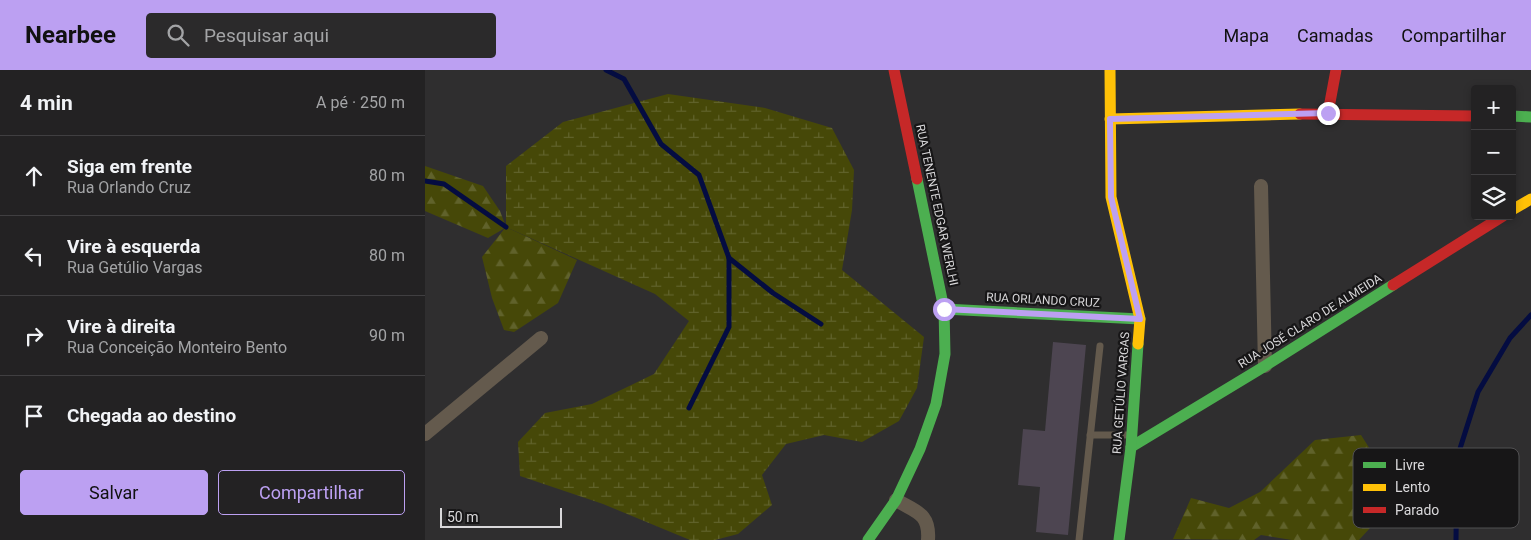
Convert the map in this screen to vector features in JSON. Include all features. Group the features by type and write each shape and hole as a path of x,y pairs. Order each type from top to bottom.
{"street":[{"name":"RUA TENENTE EDGAR WERLHI","path":"868,540 896,500 920,449 936,404 945,354 944,309 894,70"},
{"name":"RUA GETÚLIO VARGAS","path":"1111,70 1111,197 1140,319 1131,441 1119,540"},
{"path":"1328,113 1336,70"},
{"path":"1110,119 1328,113 1471,116"},
{"path":"1516,116 1531,117"},
{"path":"1261,186 1265,366"},
{"path":"1516,208 1531,199"},
{"name":"RUA JOSÉ CLARO DE ALMEIDA","path":"1131,441 1265,366 1497,220"},
{"name":"RUA ORLANDO CRUZ","path":"944,309 1140,319"},
{"path":"425,434 541,338"},
{"path":"896,500 924,517 929,525 928,540"}],"lane":[{"path":"1079,540 1100,346"},
{"path":"1090,435 1131,441"}],"green space":[{"path":"668,94 765,108 832,128 854,170 852,210 842,270 924,337 917,388 899,421 862,442 824,435 786,444 762,475 772,505 738,534 715,540 690,540 603,504 520,476 518,442 545,413 592,404 654,374 689,321 655,294 506,227 506,166 563,122"},
{"path":"425,166 483,186 500,211 506,227 577,260 558,303 514,332 504,330 492,298 482,257 505,228 488,238 425,211"},
{"path":"1361,435 1369,448 1353,448 1353,528 1370,528 1359,540 1292,540 1261,535 1254,540 1173,539 1191,498 1229,508 1260,492 1315,440"}],"building":[{"path":"1053,342 1086,345 1068,535 1036,532 1040,487 1018,485 1023,429 1045,431"}],"waterway":[{"path":"606,70 624,79 661,144 699,175 729,258 729,327 689,408"},
{"path":"425,181 444,184 506,227"},
{"path":"729,258 773,293 821,324"},
{"path":"1460,448 1478,392 1510,338 1531,315"},
{"path":"1456,528 1456,540"}],"traffic: fast":[{"path":"1516,116 1531,117"},
{"path":"868,540 896,500 920,449 936,404 945,354 944,309 917,179"},
{"path":"1131,447 1265,366 1393,285"},
{"path":"944,309 1140,319"},
{"path":"1119,540 1131,447 1138,344"}],"traffic: slow":[{"path":"1110,70 1111,197 1140,319 1138,344"},
{"path":"1110,119 1300,114"},
{"path":"1516,208 1531,199"}],"traffic: jam":[{"path":"894,70 917,179"},
{"path":"1328,113 1336,70"},
{"path":"1300,114 1471,116"},
{"path":"1393,285 1497,220"}],"route":[{"path":"944,309 1140,319 1111,197 1110,119 1328,113"}]}
